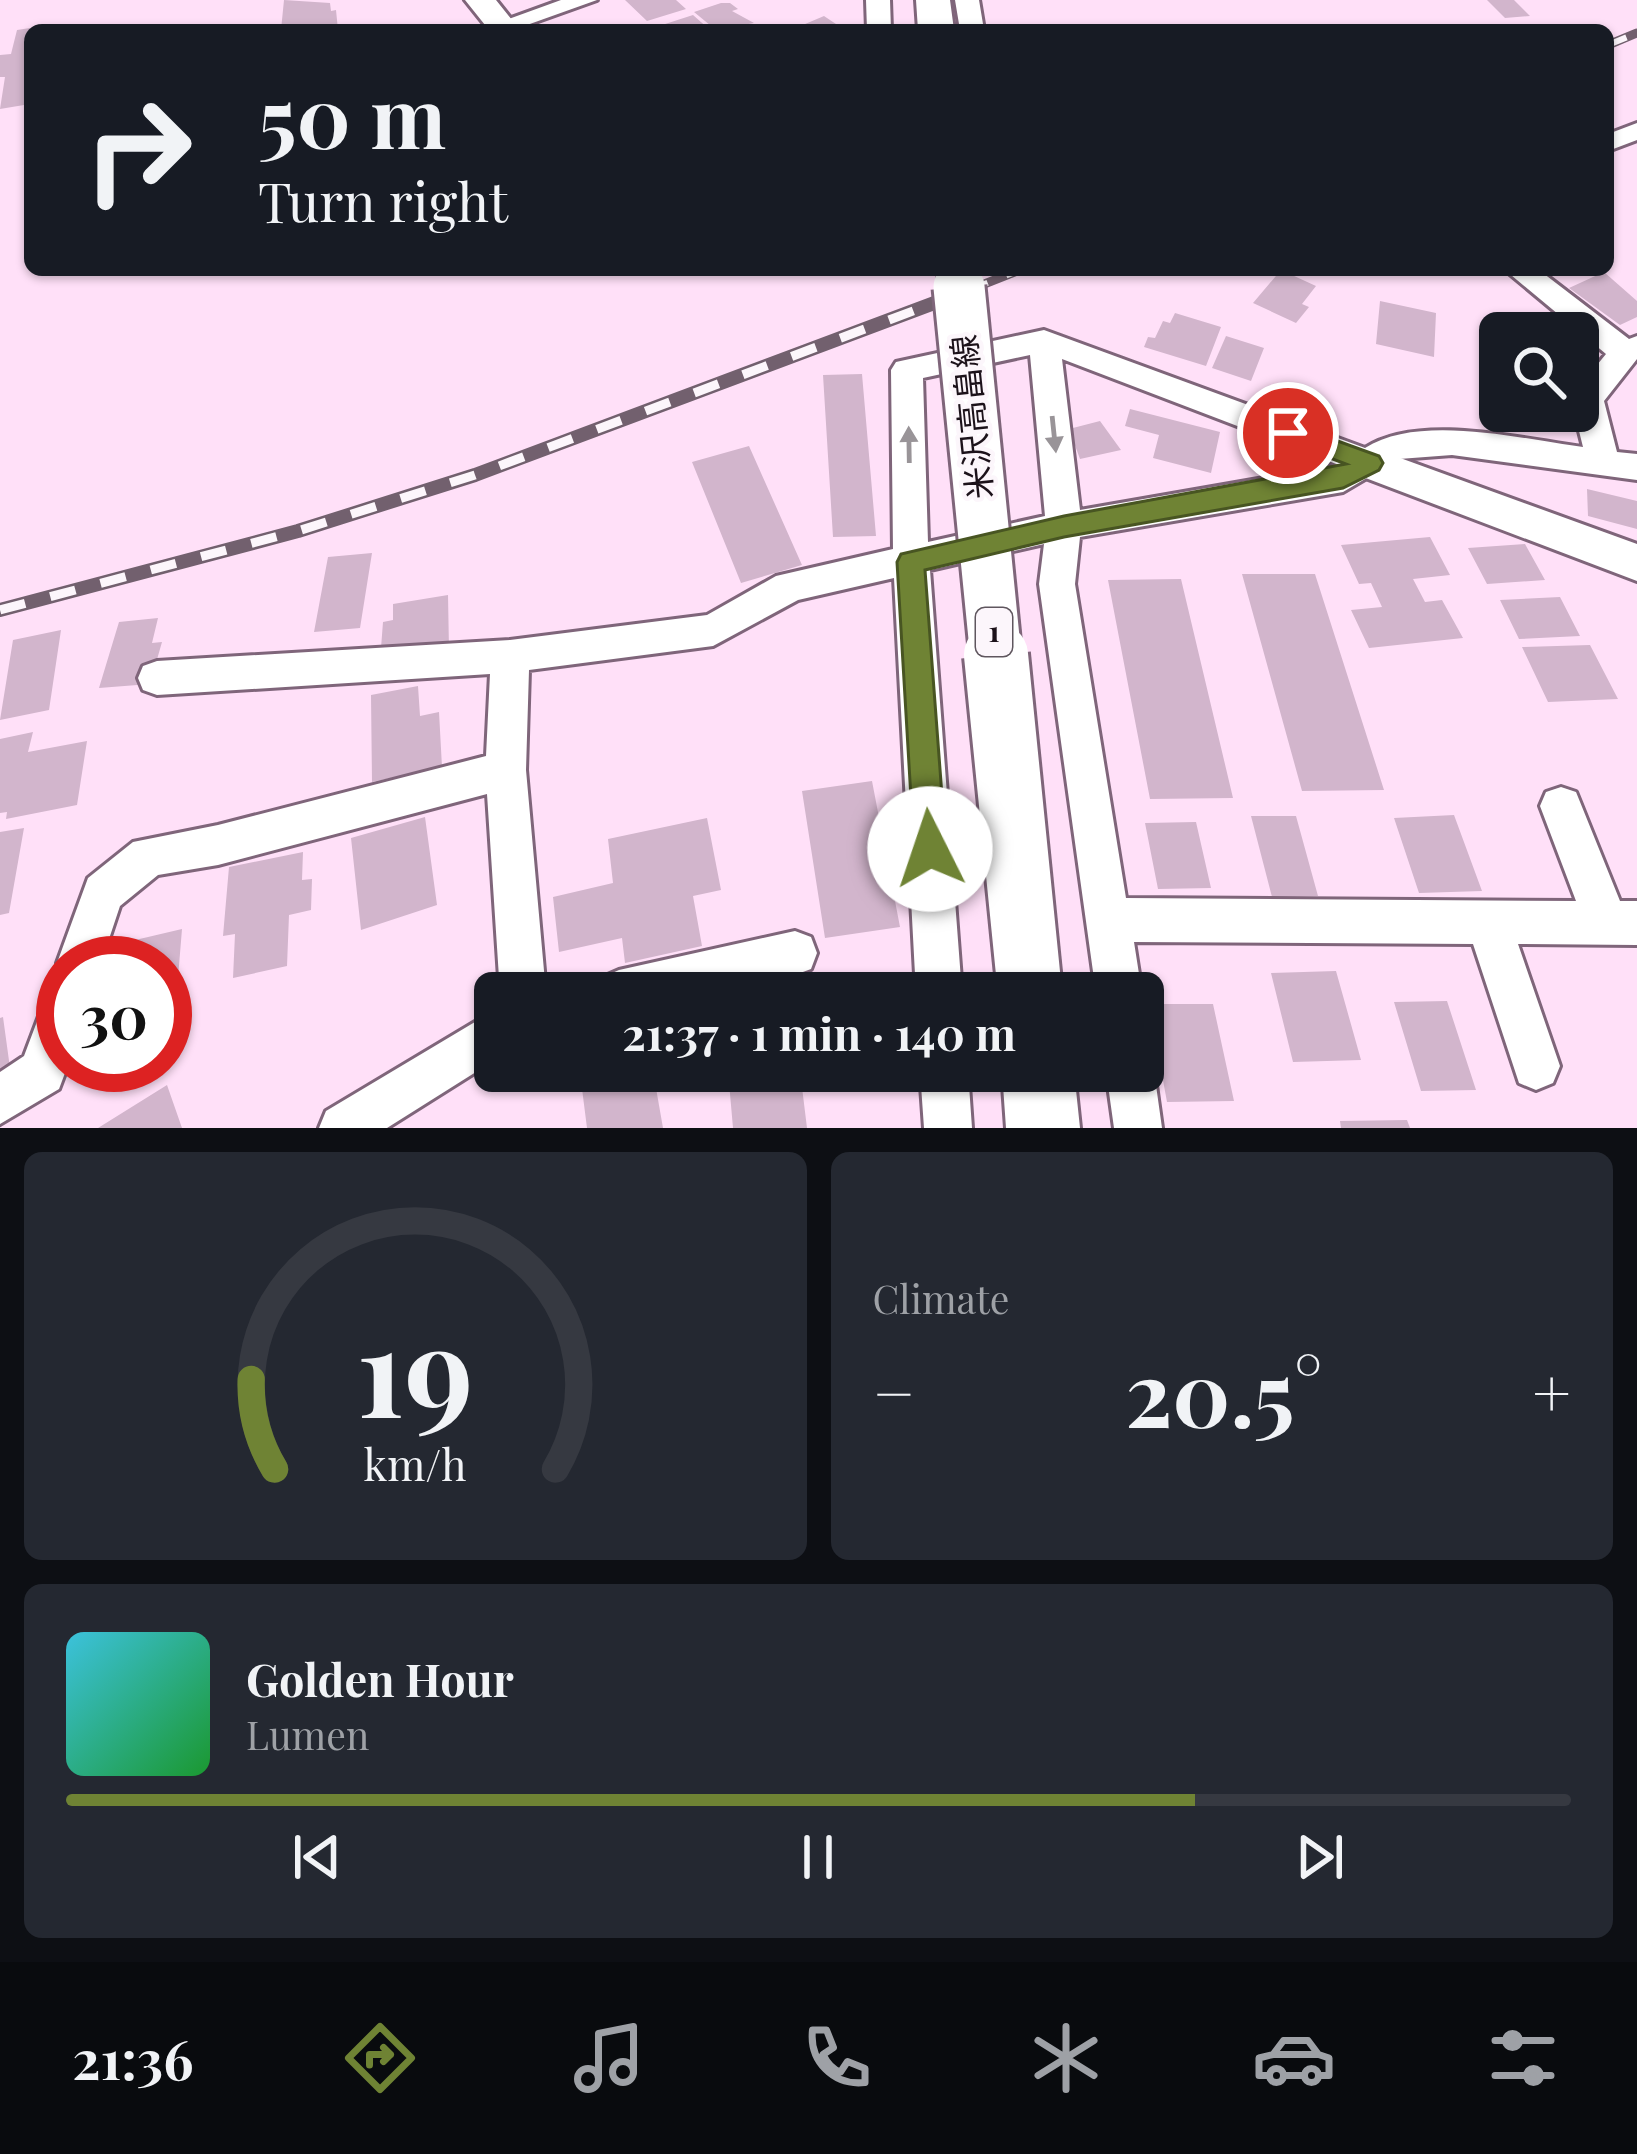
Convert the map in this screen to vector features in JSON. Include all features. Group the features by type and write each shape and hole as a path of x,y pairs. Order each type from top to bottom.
{"main road":[{"name":"米沢高畠線","path":"958,276 1028,972"},
{"path":"1040,1092 1043,1128"}],"street":[{"path":"480,0 500,24"},
{"path":"515,24 585,0"},
{"path":"1528,276 1631,349 1587,399 1620,465"},
{"path":"1044,341 1064,526 1057,584 1116,972"},
{"path":"938,972 911,562 907,370 1044,341 1637,563"},
{"path":"157,679 510,656 713,630 789,587 1064,526 1343,478 1392,447 1452,443 1620,465"},
{"path":"510,656 506,770 521,972"},
{"path":"89,936 104,893 148,856 218,845 506,770"},
{"path":"1109,920 1622,923 1561,806"},
{"path":"1488,922 1536,1066"},
{"path":"711,972 795,953"},
{"path":"343,1128 474,1046"},
{"path":"0,1100 36,1076"},
{"path":"945,1092 948,1128"},
{"path":"1133,1092 1138,1128"}],"building":[{"path":"284,0 330,3 331,11 336,10 337,24 282,24"},
{"path":"625,0 676,0 686,9 647,21"},
{"path":"1487,0 1514,0 1530,16 1505,18"},
{"path":"730,3 738,9 732,11 754,23 709,24 694,12"},
{"path":"693,15 703,24 665,24"},
{"path":"824,16 836,24 805,24"},
{"path":"24,29 24,105 0,109 5,77 0,77 0,55 11,54 17,30"},
{"path":"1276,276 1294,276 1316,286 1302,304 1309,307 1296,323 1253,303"},
{"path":"1595,276 1609,276 1637,301 1637,317 1620,325 1569,288"},
{"path":"1380,301 1436,313 1434,357 1376,344"},
{"path":"1175,313 1221,327 1206,366 1144,347 1148,337 1155,338 1163,321 1170,323"},
{"path":"1226,336 1264,348 1251,381 1212,368"},
{"path":"862,374 876,536 833,537 823,375"},
{"path":"1130,409 1220,432 1211,473 1153,458 1159,435 1125,426"},
{"path":"1100,421 1121,450 1080,459 1069,429"},
{"path":"749,446 802,565 741,583 692,462"},
{"path":"1587,489 1637,501 1637,529 1588,516"},
{"path":"1430,537 1450,575 1413,579 1425,602 1442,600 1463,638 1369,648 1351,610 1382,607 1371,583 1359,584 1341,545"},
{"path":"1525,544 1545,580 1487,584 1468,548"},
{"path":"372,553 360,628 314,632 328,557"},
{"path":"1242,574 1315,574 1384,790 1302,791"},
{"path":"1181,579 1233,798 1150,799 1108,580"},
{"path":"448,595 449,650 391,660 391,646 381,648 383,622 393,620 393,604"},
{"path":"1560,597 1580,636 1519,639 1500,600"},
{"path":"158,618 152,643 162,642 150,684 99,688 119,622"},
{"path":"61,630 49,710 0,720 13,640"},
{"path":"1590,645 1618,699 1548,702 1522,647"},
{"path":"418,686 420,716 439,712 442,767 372,782 371,695"},
{"path":"33,732 28,752 87,741 77,805 6,819 7,812 0,813 0,739"},
{"path":"872,781 900,927 825,938 802,791"},
{"path":"1454,815 1482,891 1419,893 1394,818"},
{"path":"1251,816 1296,816 1318,896 1272,897"},
{"path":"425,817 437,905 361,930 351,838"},
{"path":"707,818 721,890 693,896 702,946 625,963 622,938 559,952 553,897 613,883 608,839"},
{"path":"1196,822 1211,888 1158,889 1145,823"},
{"path":"24,828 9,913 0,915 0,832"},
{"path":"303,852 302,880 312,879 311,910 289,915 287,966 233,978 235,934 223,936 229,867"},
{"path":"182,929 181,936 152,936"},
{"path":"1336,971 1361,1060 1293,1062 1271,973"},
{"path":"1447,1001 1476,1090 1421,1091 1394,1002"},
{"path":"1164,1004 1213,1004 1234,1101 1167,1102"},
{"path":"0,1018 10,1068 0,1073"},
{"path":"156,1092 169,1092 182,1128 98,1128"},
{"path":"582,1092 657,1092 663,1128 587,1128"},
{"path":"730,1092 803,1092 807,1128 733,1128"},
{"path":"1407,1120 1410,1128 1341,1128 1340,1121"}],"railway":[{"path":"1614,43 1637,33"},
{"path":"969,290 1005,276"},
{"path":"969,290 977,287"},
{"path":"0,610 298,531 475,475 969,290"}],"route":[{"path":"930,849 911,562 1064,526 1343,478 1370,463 1288,433"}]}
